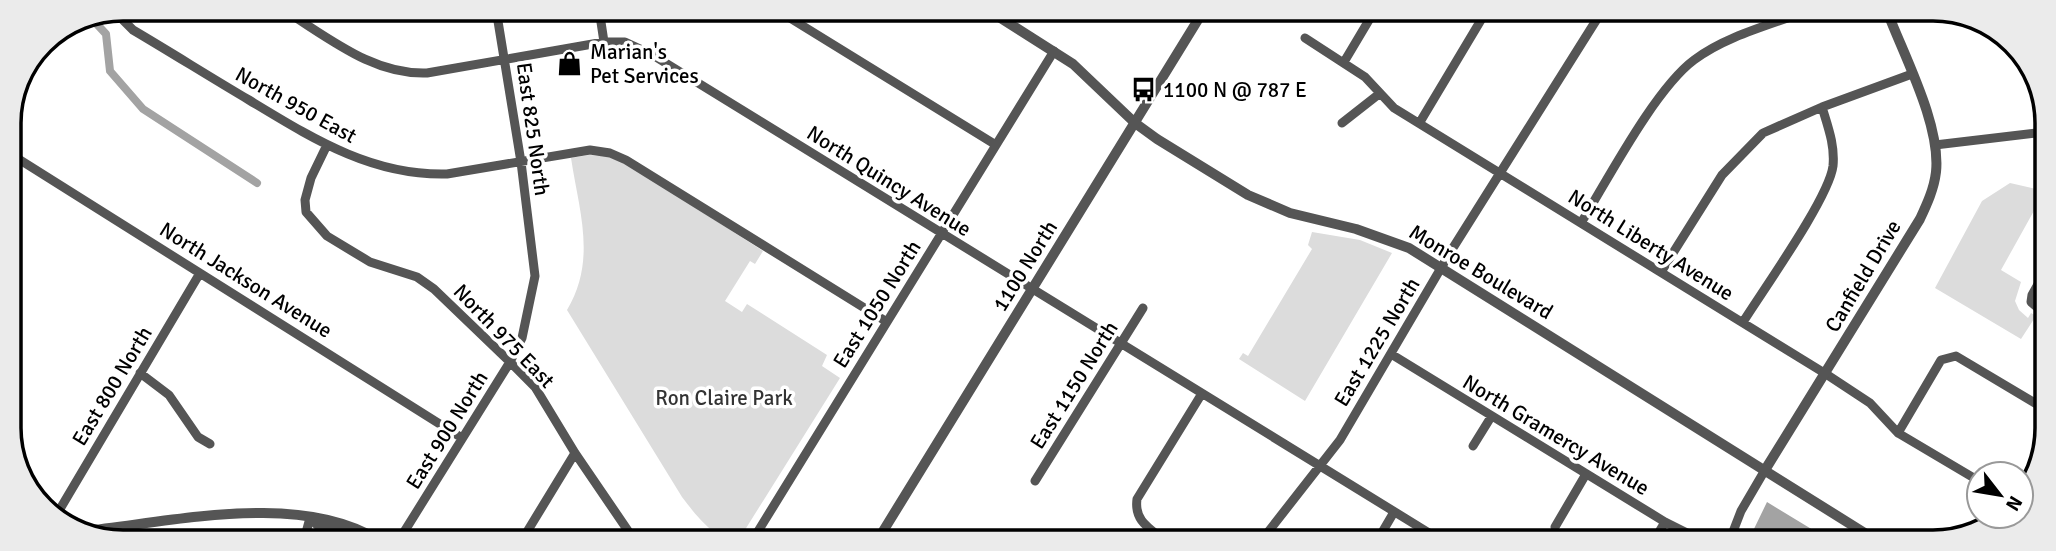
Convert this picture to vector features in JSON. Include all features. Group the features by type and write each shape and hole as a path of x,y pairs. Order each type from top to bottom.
{"street":[{"name":"North 950 East","path":"124,21 133,30 327,147 378,166 424,174 470,172 590,150 610,153 626,160 887,322"},
{"name":"North Quincy Avenue","path":"303,21 371,63 397,72 427,73 604,42 625,42 651,54 1201,395 1321,465 1424,530"},
{"name":"East 825 North","path":"498,21 534,254"},
{"path":"601,21 604,42"},
{"path":"795,21 996,145"},
{"name":"Monroe Boulevard","path":"1006,21 1073,64 1136,123 1248,195 1290,213 1385,238 1442,267 1860,530"},
{"name":"1100 North","path":"884,530 1197,21"},
{"path":"1344,62 1368,21"},
{"path":"1420,122 1480,21"},
{"name":"East 1225 North","path":"1270,530 1321,465 1595,21"},
{"path":"1581,223 1658,100 1693,61 1720,44 1781,21"},
{"name":"Canfield Drive","path":"1734,530 1741,511 1765,470 1920,219 1936,171 1935,145 1891,21"},
{"name":"North Liberty Avenue","path":"1305,38 1365,77 1394,108 1826,374 1870,403 1898,433 1965,473"},
{"name":"East 1050 North","path":"759,530 1054,51"},
{"path":"1661,272 1722,175 1763,133 1822,107 1912,74"},
{"path":"1342,123 1379,94"},
{"path":"1743,322 1822,194 1833,168 1833,143 1822,107"},
{"path":"1935,145 2035,133"},
{"name":"North 975 East","path":"327,147 311,178 304,207 327,236 370,262 417,277 434,289 510,362 535,387 575,453 628,530"},
{"name":"North Jackson Avenue","path":"21,161 463,438"},
{"name":"East 900 North","path":"405,530 510,362 522,338 531,307 534,254"},
{"name":"East 800 North","path":"60,508 200,273"},
{"path":"2035,290 2031,302 2035,305"},
{"name":"East 1150 North","path":"1035,481 1143,308"},
{"name":"North Gramercy Avenue","path":"1391,354 1681,530"},
{"path":"1898,433 1941,360 1948,355 1955,356 2035,403"},
{"path":"140,373 169,395 198,437 210,444"},
{"path":"1151,530 1140,521 1135,512 1137,499 1201,395"},
{"path":"1473,446 1491,417"},
{"path":"529,530 575,453"},
{"path":"1555,527 1586,474"},
{"path":"1383,530 1394,512"},
{"path":"108,529 249,514 310,518 343,524 356,530"},
{"path":"307,530 310,518"},
{"path":"310,518 319,526 331,530"},
{"path":"1660,530 1665,522"}],"green space":[{"name":"Ron Claire Park","path":"608,156 624,162 763,251 755,264 750,261 725,301 742,312 747,304 827,355 822,366 840,378 745,530 712,530 682,497 567,310 576,291 584,254 581,216 571,158"},
{"path":"2010,183 2035,189 2035,209 2001,270 2021,282 2015,301 2019,310 2028,318 2031,313 2035,315 2021,339 1935,288 1982,201"},
{"path":"1312,232 1360,240 1392,253 1305,401 1239,359 1243,353 1248,356 1312,249 1308,245"}],"shaded area":[{"path":"1767,502 1813,530 1753,530"}],"waterway":[{"path":"97,25 106,34 110,71 143,109 257,183"}],"place":[{"name":"Marian's Pet Services","path":"570,64"},
{"name":"1100 N @ 787 E","path":"1143,90"}]}
